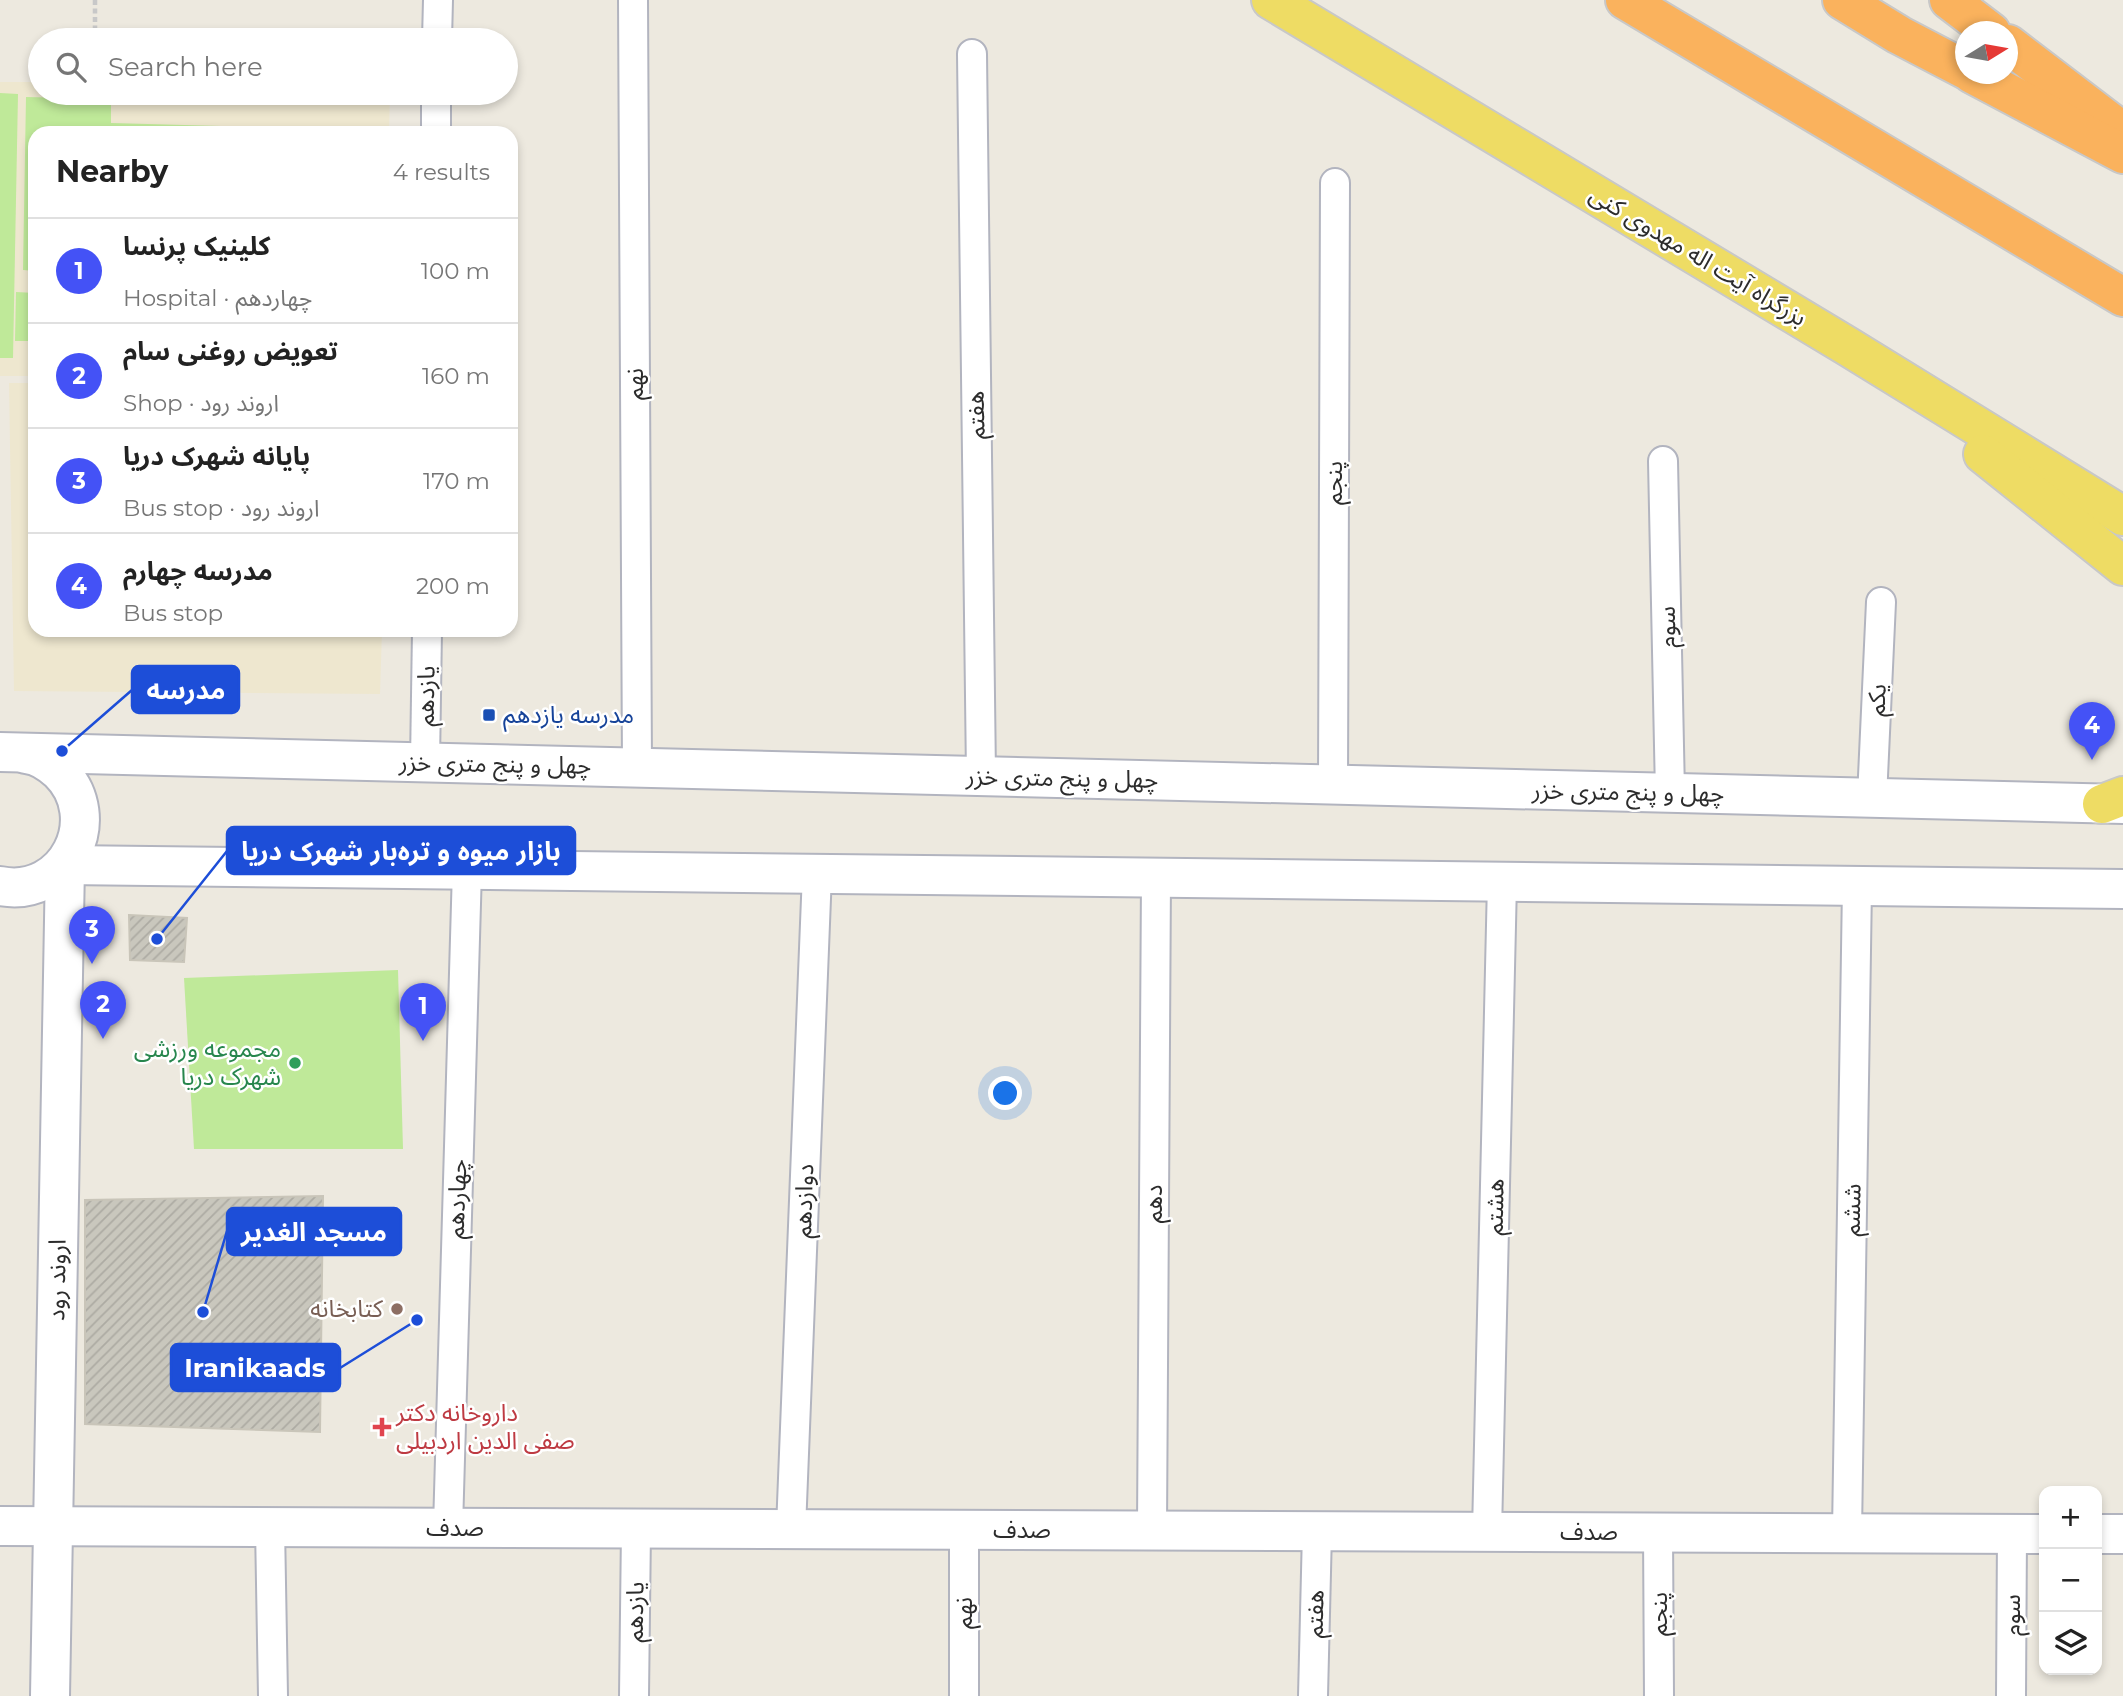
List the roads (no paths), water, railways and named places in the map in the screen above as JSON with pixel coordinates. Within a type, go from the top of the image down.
[{"type":"highway","points":[[1625,0],[2123,297]]},
{"type":"highway","points":[[1842,0],[1955,65]]},
{"type":"highway","points":[[1949,0],[1977,21]]},
{"type":"highway","points":[[2018,52],[2123,132]]},
{"type":"highway","points":[[1991,84],[2123,154]]},
{"type":"main road","name":"بزرگراه آیت اله مهدوی کنی","points":[[1271,0],[1847,346],[2123,516]]},
{"type":"main road","points":[[1847,346],[2123,566]]},
{"type":"main road","name":"چهل و پنج متری خزر","points":[[3,752],[1872,798],[2116,801]]},
{"type":"main road","points":[[0,886],[31,886],[49,878],[65,864],[76,845],[81,823],[78,801],[68,780],[52,765],[33,754],[3,752]]},
{"type":"main road","points":[[65,864],[2123,889]]},
{"type":"main road","name":"اروند رود","points":[[50,1696],[65,864]]},
{"type":"main road","name":"صدف","points":[[0,1526],[2028,1534]]},
{"type":"main road","points":[[2102,1534],[2123,1534]]},
{"type":"street","points":[[437,28],[438,0]]},
{"type":"street","name":"نهم","points":[[633,0],[637,767]]},
{"type":"street","name":"هفتم","points":[[972,54],[981,776]]},
{"type":"street","points":[[436,105],[436,126]]},
{"type":"street","name":"پنجم","points":[[1333,784],[1335,183]]},
{"type":"street","name":"سوم","points":[[1663,461],[1670,793]]},
{"type":"street","name":"یکم","points":[[1872,798],[1881,602]]},
{"type":"street","name":"یازدهم","points":[[425,762],[427,637]]},
{"type":"street","name":"چهاردهم","points":[[448,1528],[467,869]]},
{"type":"street","name":"دوازدهم","points":[[791,1530],[817,873]]},
{"type":"street","name":"دهم","points":[[1152,1530],[1156,877]]},
{"type":"street","name":"هشتم","points":[[1487,1532],[1502,882]]},
{"type":"street","name":"ششم","points":[[1847,1533],[1857,886]]},
{"type":"street","points":[[270,1527],[273,1696]]},
{"type":"street","name":"یازدهم","points":[[634,1696],[636,1529]]},
{"type":"street","name":"نهم","points":[[964,1530],[964,1696]]},
{"type":"street","name":"هفتم","points":[[1314,1696],[1317,1531]]},
{"type":"street","name":"پنجم","points":[[1658,1532],[1659,1696]]},
{"type":"street","name":"سوم","points":[[2011,1696],[2028,1534]]},
{"type":"place","name":"مدرسه یازدهم","points":[[489,715]]},
{"type":"place","name":"مدرسه","points":[[62,751]]},
{"type":"place","name":"مدرسه چهارم","points":[[2092,760]]},
{"type":"place","name":"بازار میوه و تره‌بار شهرک دریا","points":[[157,939]]},
{"type":"place","name":"پایانه شهرک دریا","points":[[92,964]]},
{"type":"place","name":"تعویض روغنی سام","points":[[103,1039]]},
{"type":"place","name":"کلینیک پرنسا","points":[[423,1041]]},
{"type":"place","name":"مجموعه ورزشی شهرک دریا","points":[[295,1063]]},
{"type":"place","name":"کتابخانه","points":[[397,1309]]},
{"type":"place","name":"مسجد الغدیر","points":[[203,1312]]},
{"type":"place","name":"Iranikaads","points":[[417,1320]]},
{"type":"place","name":"داروخانه دکتر صفی الدین اردبیلی","points":[[382,1427]]}]
